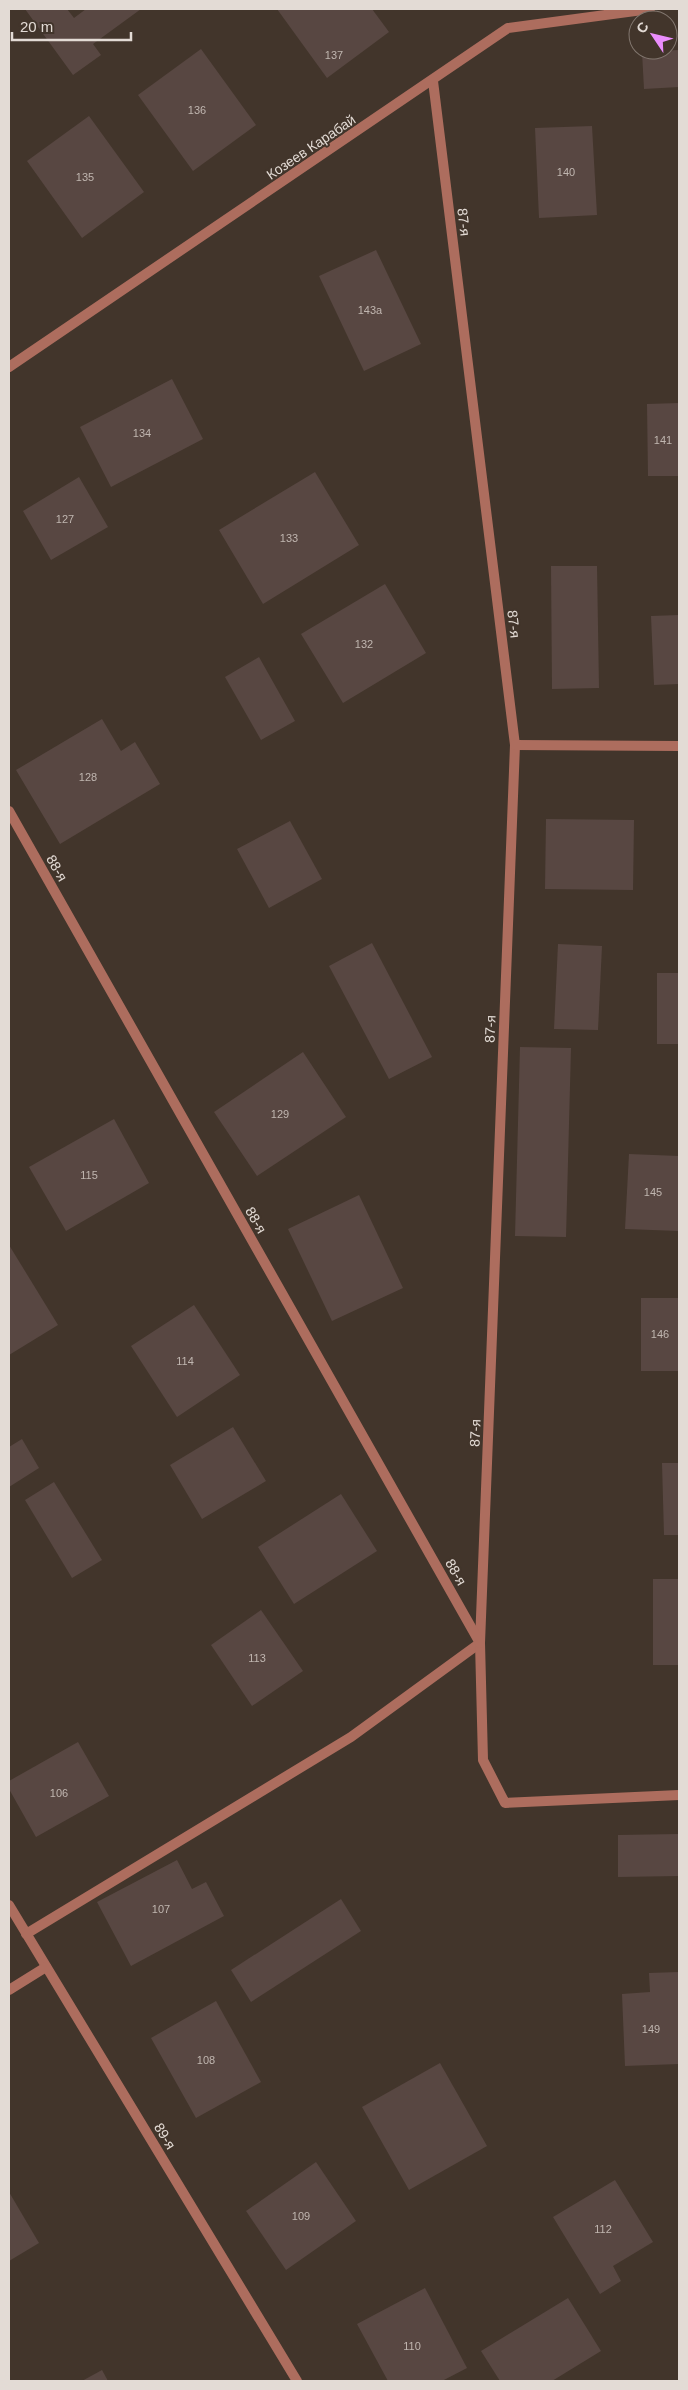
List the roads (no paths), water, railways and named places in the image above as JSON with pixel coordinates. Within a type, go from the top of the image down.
[{"type":"street","name":"Козеев Карабай","points":[[9,367],[433,81],[508,28],[650,9]]},
{"type":"street","name":"87-я","points":[[433,81],[515,745],[480,1643],[483,1760],[505,1803],[679,1795]]},
{"type":"street","points":[[515,745],[679,746]]},
{"type":"street","name":"88-я","points":[[9,811],[480,1643]]},
{"type":"street","points":[[26,1934],[351,1737],[480,1643]]},
{"type":"street","name":"89-я","points":[[9,1905],[297,2381]]},
{"type":"street","points":[[9,1990],[46,1966]]}]
